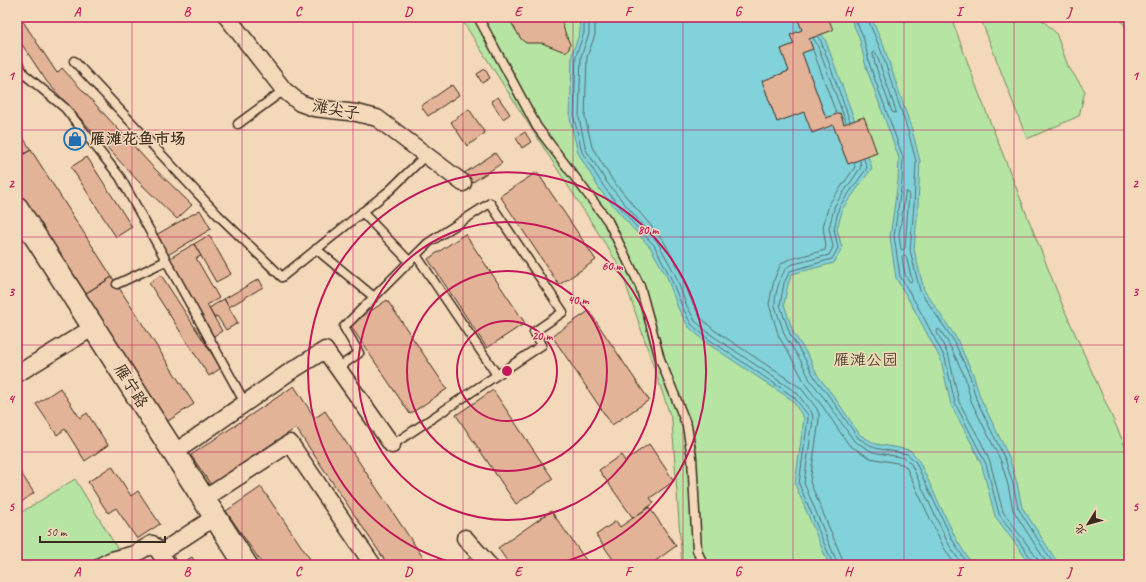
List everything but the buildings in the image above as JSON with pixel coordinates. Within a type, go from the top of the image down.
[{"type":"main road","name":"雁宁路","points":[[17,208],[84,304],[94,327],[246,565]]},
{"type":"street","name":"滩尖子","points":[[227,17],[284,90],[300,103],[314,108],[357,113],[377,118],[462,183]]},
{"type":"street","points":[[17,374],[94,327]]},
{"type":"street","points":[[174,453],[288,373],[326,350],[392,445]]},
{"type":"street","points":[[204,499],[290,442],[373,565]]},
{"type":"street","points":[[102,565],[112,560],[135,554],[152,544],[164,559],[215,517]]},
{"type":"street","points":[[465,538],[489,565]]},
{"type":"lane","points":[[478,17],[537,127],[608,221],[640,286],[660,359],[687,426],[692,457],[697,550],[703,565]]},
{"type":"lane","points":[[74,61],[218,215],[282,277],[390,190],[426,156]]},
{"type":"lane","points":[[17,62],[20,76],[65,108],[120,177],[245,403]]},
{"type":"lane","points":[[238,124],[284,90]]},
{"type":"lane","points":[[338,368],[359,353],[344,327],[428,243],[490,204],[563,312],[534,332],[542,345],[392,445]]},
{"type":"lane","points":[[362,212],[410,262]]},
{"type":"lane","points":[[316,249],[374,297]]},
{"type":"lane","points":[[416,255],[497,375]]},
{"type":"lane","points":[[117,284],[166,261]]},
{"type":"green space","name":"雁滩公园","points":[[460,17],[951,17],[978,91],[1064,309],[1129,455],[1129,565],[682,565],[672,421],[620,267]]},
{"type":"green space","points":[[980,17],[1039,17],[1056,33],[1068,66],[1085,91],[1079,116],[1027,139]]},
{"type":"green space","points":[[1119,17],[1129,17],[1129,32]]},
{"type":"green space","points":[[75,479],[125,561],[118,565],[17,565],[17,515]]},
{"type":"water","points":[[578,17],[809,17],[825,39],[872,168],[843,208],[837,229],[842,248],[834,263],[792,274],[788,284],[784,304],[793,332],[809,357],[818,376],[860,435],[876,444],[910,450],[918,459],[956,539],[972,565],[829,565],[795,484],[804,418],[792,400],[704,341],[688,326],[678,308],[667,277],[650,247],[600,190],[578,153],[570,119],[572,54],[580,32]]},
{"type":"water","points":[[850,17],[871,17],[884,47],[912,130],[920,161],[914,250],[924,290],[957,339],[973,374],[980,397],[1009,457],[1017,483],[1022,507],[1059,565],[1031,565],[995,516],[982,466],[951,405],[941,360],[896,278],[890,237],[898,181],[899,158],[866,67],[859,37]]},
{"type":"place","name":"雁滩花鱼市场","points":[[75,139]]}]
